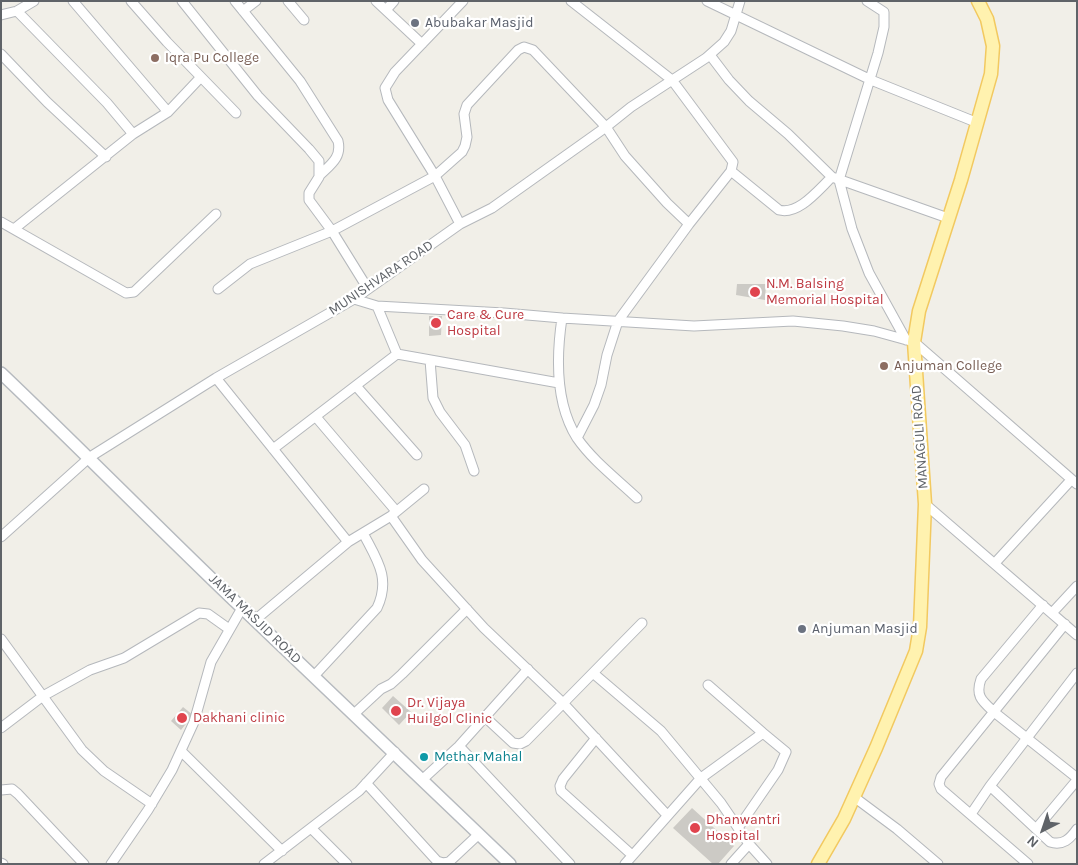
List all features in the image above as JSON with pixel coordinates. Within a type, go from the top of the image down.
[{"type":"main road","name":"MANAGULI ROAD","points":[[818,864],[844,819],[916,650],[920,627],[925,504],[910,341],[978,123],[991,74],[993,46],[987,19],[978,1]]},
{"type":"street","points":[[1,14],[17,11],[34,1]]},
{"type":"street","points":[[73,1],[168,112]]},
{"type":"street","points":[[131,1],[236,114]]},
{"type":"street","points":[[182,1],[258,96],[319,161],[319,177]]},
{"type":"street","points":[[235,1],[300,81],[338,141],[340,149],[338,156],[319,177],[309,193],[309,200],[332,231],[368,289]]},
{"type":"street","points":[[242,11],[256,1]]},
{"type":"street","points":[[288,1],[304,20]]},
{"type":"street","points":[[376,1],[422,44]]},
{"type":"street","points":[[386,10],[394,1]]},
{"type":"street","points":[[460,224],[435,176],[388,100],[385,88],[395,72],[463,1]]},
{"type":"street","points":[[571,1],[672,80],[733,162],[731,170],[618,322],[594,405],[577,438]]},
{"type":"street","points":[[707,1],[870,80],[978,123]]},
{"type":"street","name":"MUNISHVARA ROAD","points":[[1,537],[90,457],[216,378],[354,299],[460,224],[492,208],[631,107],[710,55],[724,42],[731,31],[740,1]]},
{"type":"street","points":[[731,170],[779,210],[786,212],[804,203],[835,179],[870,80],[886,17],[880,8],[867,1]]},
{"type":"street","points":[[17,11],[107,103],[133,134]]},
{"type":"street","points":[[218,289],[250,264],[332,231],[435,176],[462,152],[465,146],[467,137],[464,114],[466,105],[518,50],[524,47],[534,50],[606,127],[625,156],[667,204],[689,224]]},
{"type":"street","points":[[1,54],[46,102],[106,157]]},
{"type":"street","points":[[710,55],[740,92],[835,179],[948,218]]},
{"type":"street","points":[[14,229],[133,134],[168,112],[201,77]]},
{"type":"street","points":[[835,179],[869,273],[910,341],[1074,482],[995,563]]},
{"type":"street","points":[[1,222],[126,293],[134,292],[216,214]]},
{"type":"street","points":[[354,299],[377,306],[694,326],[793,321],[874,331],[910,341]]},
{"type":"street","points":[[377,306],[397,354]]},
{"type":"street","points":[[562,318],[558,343],[559,383],[568,419],[577,438],[588,452],[637,498]]},
{"type":"street","points":[[273,449],[397,354],[559,383]]},
{"type":"street","points":[[430,360],[433,398],[440,412],[465,446],[474,471]]},
{"type":"street","name":"JAMA MASJID ROAD","points":[[1,373],[90,457],[242,608],[395,752],[510,864]]},
{"type":"street","points":[[216,378],[348,542]]},
{"type":"street","points":[[356,386],[417,455]]},
{"type":"street","points":[[316,417],[393,514],[422,560],[467,609],[563,703],[667,815]]},
{"type":"street","points":[[255,620],[348,542],[393,514],[424,489]]},
{"type":"street","points":[[925,504],[1077,634]]},
{"type":"street","points":[[314,676],[377,608],[382,597],[382,570],[363,533]]},
{"type":"street","points":[[1052,613],[1077,586]]},
{"type":"street","points":[[1036,830],[1077,779],[981,700],[978,687],[981,679],[1043,604]]},
{"type":"street","points":[[111,864],[152,804],[172,770],[194,722],[211,662],[242,608]]},
{"type":"street","points":[[354,714],[376,693],[391,684],[402,674],[467,609]]},
{"type":"street","points":[[1,728],[43,696],[90,670],[124,658],[199,613],[208,614],[229,629]]},
{"type":"street","points":[[484,717],[513,743],[520,744],[526,741],[642,623]]},
{"type":"street","points":[[1028,864],[941,789],[939,784],[941,777],[1065,624]]},
{"type":"street","points":[[1,639],[82,750],[104,771],[152,804]]},
{"type":"street","points":[[423,779],[459,746],[528,670]]},
{"type":"street","points":[[592,673],[660,732],[701,778],[749,844],[767,864]]},
{"type":"street","points":[[971,814],[990,786],[1077,673]]},
{"type":"street","points":[[708,685],[786,752],[778,770],[738,828]]},
{"type":"street","points":[[625,864],[701,778],[763,733]]},
{"type":"street","points":[[596,738],[563,779],[560,786],[561,791],[632,855]]},
{"type":"street","points":[[459,746],[570,864]]},
{"type":"street","points":[[181,751],[282,851]]},
{"type":"street","points":[[264,864],[359,791],[395,752]]},
{"type":"street","points":[[366,783],[437,861],[449,862],[479,834]]},
{"type":"street","points":[[990,786],[1050,842],[1058,844],[1065,842],[1077,829]]},
{"type":"street","points":[[1,790],[12,790],[18,794],[84,864]]},
{"type":"street","points":[[854,797],[897,829],[938,864]]},
{"type":"street","points":[[312,829],[347,864]]},
{"type":"street","points":[[731,864],[749,844]]},
{"type":"building","points":[[737,284],[766,284],[765,300],[736,295]]},
{"type":"building","points":[[429,316],[442,316],[441,335],[429,336]]},
{"type":"building","points":[[393,696],[411,712],[399,725],[382,708]]},
{"type":"building","points":[[183,707],[193,715],[181,730],[171,721]]},
{"type":"building","points":[[692,808],[734,846],[718,864],[713,864],[673,828]]},
{"type":"place","name":"Abubakar Masjid","points":[[415,23]]},
{"type":"place","name":"Iqra Pu College","points":[[155,58]]},
{"type":"place","name":"N.M. Balsing Memorial Hospital","points":[[755,292]]},
{"type":"place","name":"Care & Cure Hospital","points":[[436,323]]},
{"type":"place","name":"Anjuman College","points":[[884,366]]},
{"type":"place","name":"Anjuman Masjid","points":[[802,629]]},
{"type":"place","name":"Dr. Vijaya Huilgol Clinic","points":[[396,711]]},
{"type":"place","name":"Dakhani clinic","points":[[182,718]]},
{"type":"place","name":"Methar Mahal","points":[[424,757]]},
{"type":"place","name":"Dhanwantri Hospital","points":[[695,828]]}]
